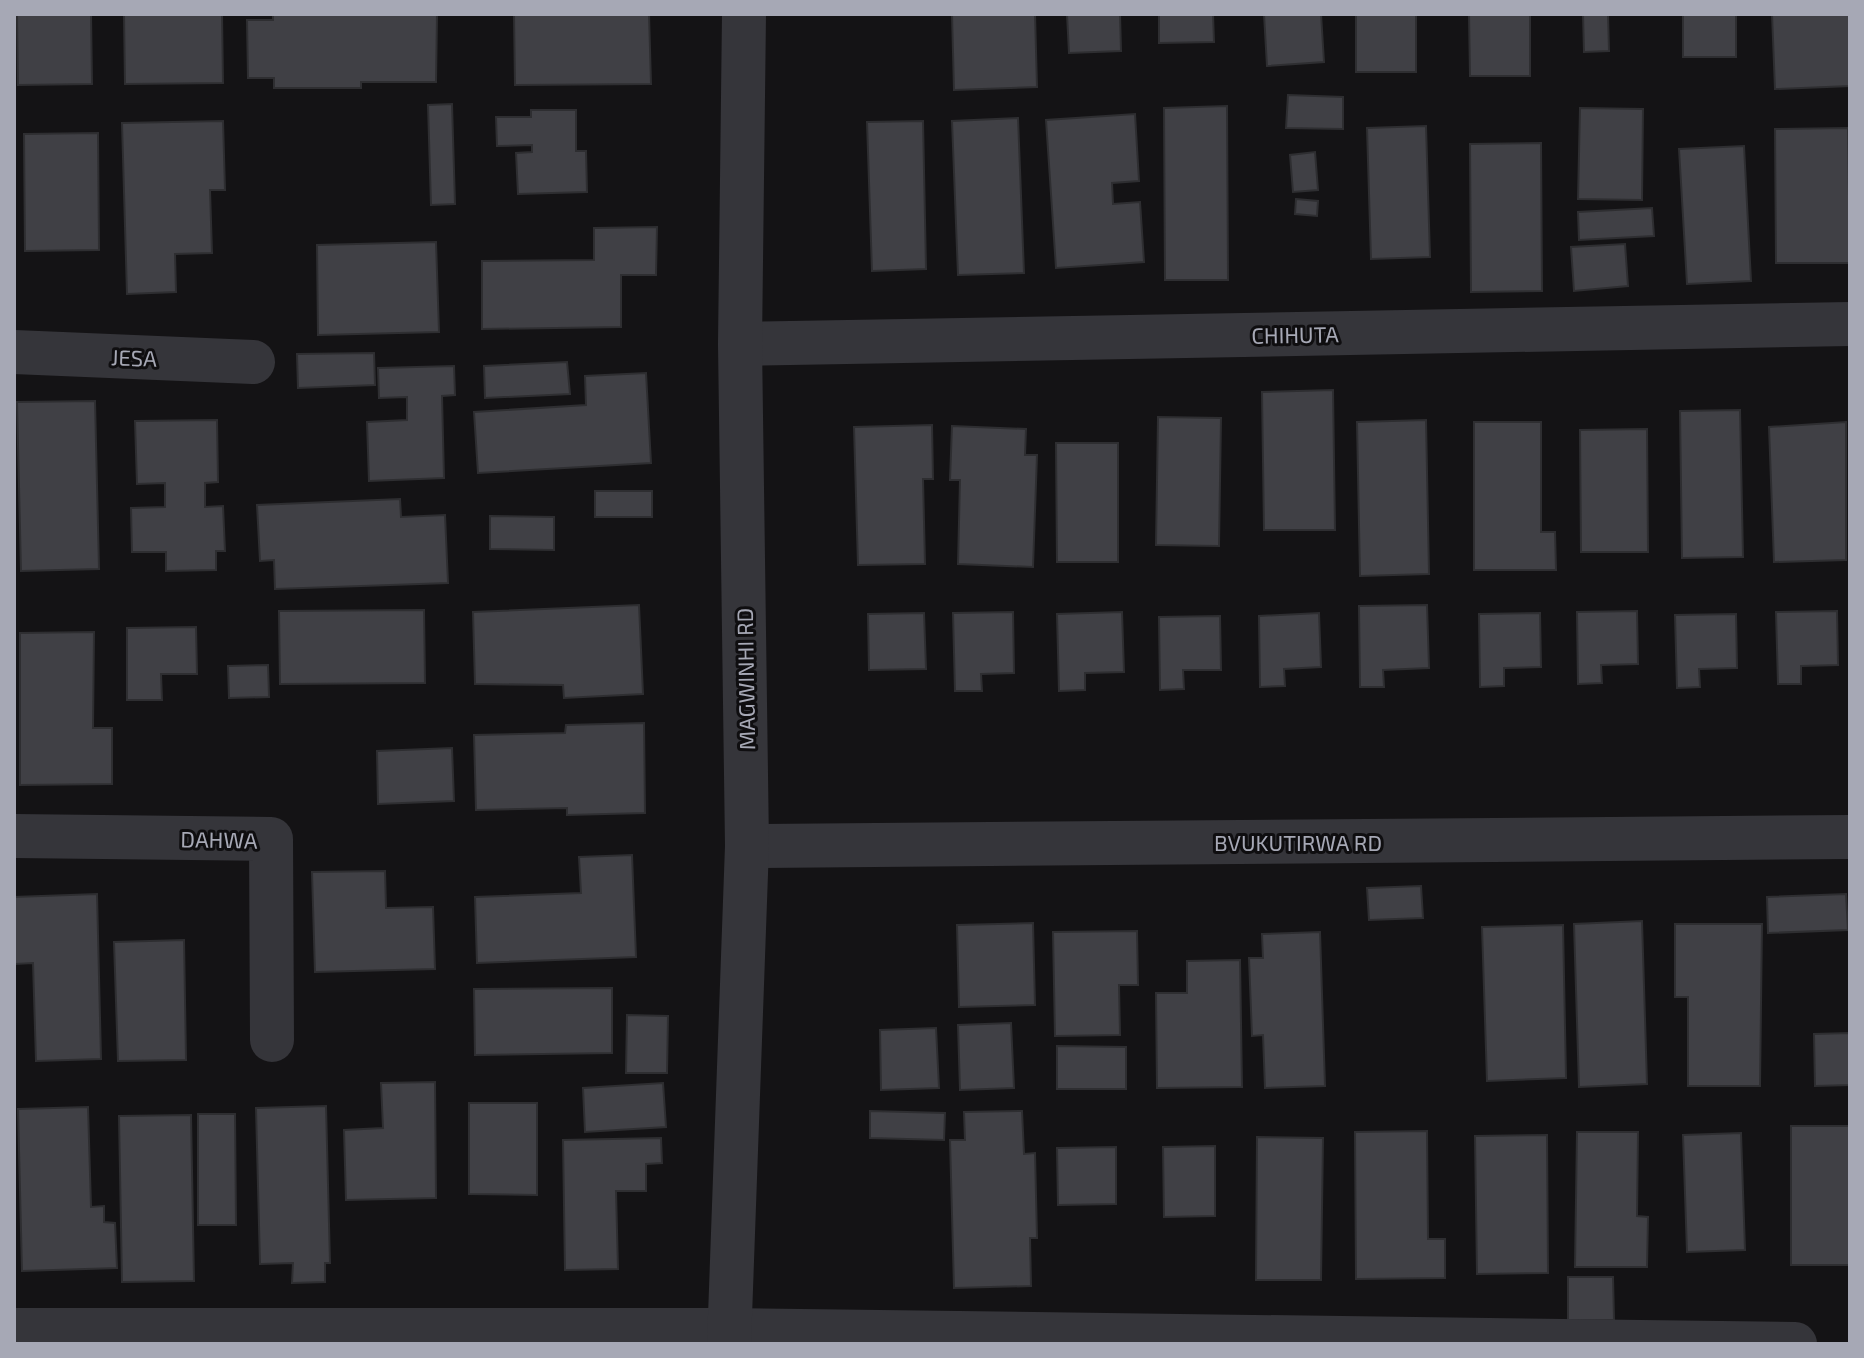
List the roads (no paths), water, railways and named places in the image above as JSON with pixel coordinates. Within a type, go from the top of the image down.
[{"type":"street","name":"MAGWINHI RD","points":[[729,1337],[747,846],[740,344],[744,14]]},
{"type":"street","name":"CHIHUTA","points":[[740,344],[1850,324]]},
{"type":"street","name":"JESA","points":[[14,352],[253,362]]},
{"type":"street","name":"DAHWA","points":[[14,836],[271,839],[272,1040]]},
{"type":"street","name":"BVUKUTIRWA RD","points":[[747,846],[1850,837]]},
{"type":"street","points":[[14,1330],[1795,1344]]}]
